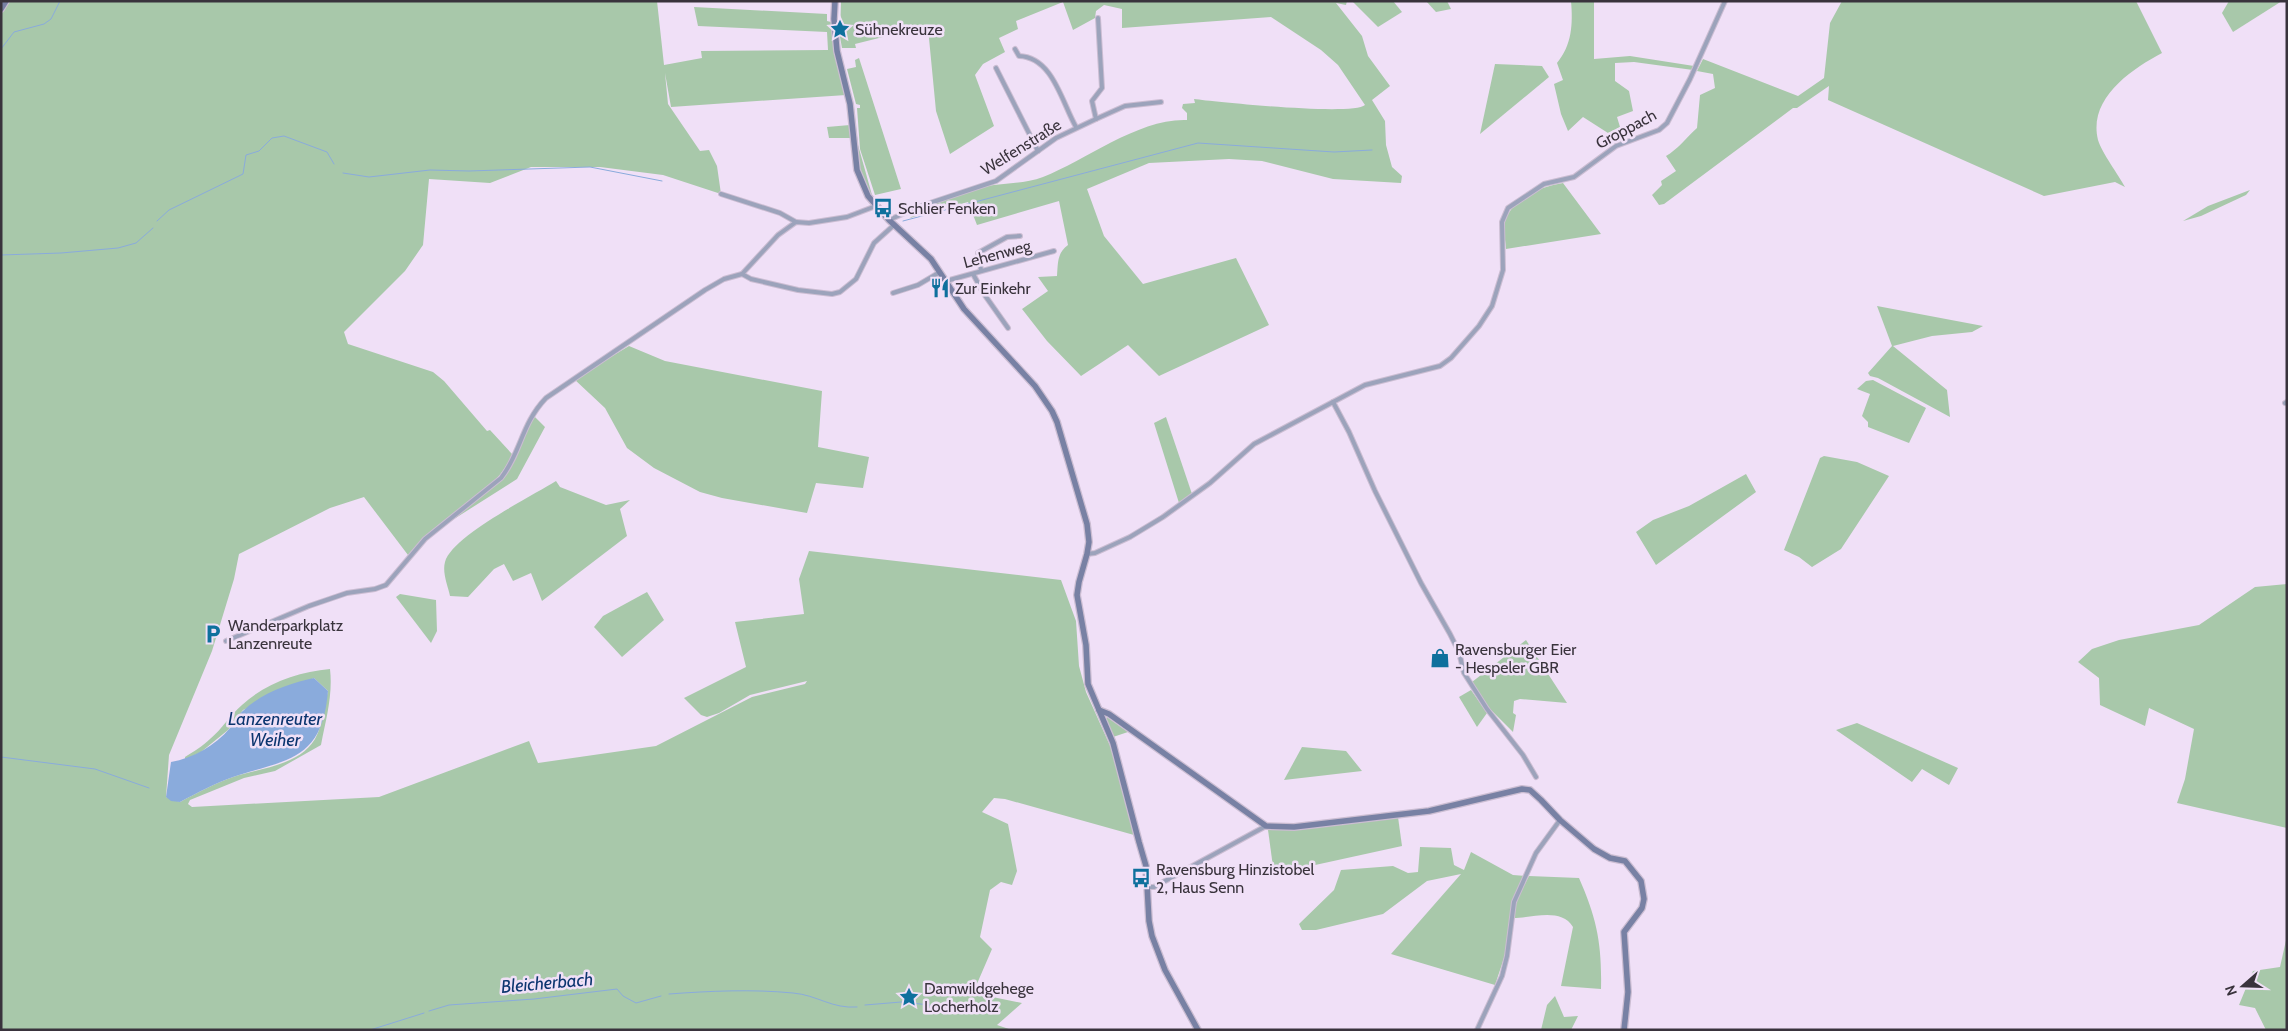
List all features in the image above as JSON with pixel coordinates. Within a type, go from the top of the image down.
[{"type":"main road","points":[[1,9],[6,1]]},
{"type":"main road","points":[[835,1],[834,18],[837,52],[850,104],[857,170],[868,196],[931,259],[964,309],[1046,400],[1057,422],[1087,524],[1089,542],[1078,582],[1078,608],[1086,644],[1088,684],[1117,758],[1146,866],[1149,921],[1158,952],[1198,1030]]},
{"type":"main road","points":[[1099,710],[1109,714],[1266,826],[1294,827],[1429,811],[1522,789],[1530,790],[1560,820],[1594,849],[1610,858],[1625,861],[1635,872],[1644,891],[1642,908],[1624,932],[1628,971],[1624,1030]]},
{"type":"street","name":"Groppach","points":[[1087,554],[1130,537],[1163,518],[1210,483],[1254,444],[1365,385],[1440,366],[1451,358],[1479,326],[1492,306],[1500,285],[1503,270],[1502,222],[1508,208],[1544,184],[1574,177],[1616,146],[1659,130],[1667,123],[1690,79],[1725,1]]},
{"type":"street","points":[[1096,119],[1092,101],[1102,88],[1098,18]]},
{"type":"street","points":[[1015,49],[1019,56],[1030,57],[1051,74],[1076,127]]},
{"type":"street","points":[[996,68],[1038,151]]},
{"type":"street","name":"Welfenstraße","points":[[742,274],[751,279],[798,290],[832,294],[840,292],[856,279],[874,243],[892,222],[918,207],[996,181],[1076,127],[1125,106],[1161,102]]},
{"type":"street","points":[[721,194],[780,213],[796,222],[810,223],[847,217],[876,206]]},
{"type":"street","points":[[226,641],[309,606],[347,593],[375,589],[386,585],[425,539],[501,478],[507,470],[527,422],[546,398],[705,290],[724,279],[742,274],[778,235],[796,222]]},
{"type":"street","points":[[981,270],[978,253],[1007,237],[1020,236]]},
{"type":"street","name":"Lehenweg","points":[[946,281],[1054,251]]},
{"type":"street","points":[[893,292],[918,285],[940,272]]},
{"type":"street","points":[[973,274],[1008,328]]},
{"type":"street","points":[[1334,402],[1374,491],[1459,652],[1464,673],[1487,709],[1523,754],[1536,777]]},
{"type":"street","points":[[1477,1030],[1502,976],[1507,956],[1514,902],[1536,854],[1560,820]]},
{"type":"street","points":[[1148,887],[1154,887],[1266,826]]},
{"type":"green space","points":[[1,1],[657,1],[664,65],[702,58],[701,51],[828,50],[827,32],[698,26],[694,7],[827,14],[827,21],[831,22],[833,42],[846,95],[671,107],[665,73],[668,104],[700,151],[709,150],[717,166],[721,194],[663,175],[600,167],[531,167],[490,183],[429,179],[423,245],[405,271],[344,332],[348,344],[433,372],[444,381],[487,431],[490,430],[512,454],[507,465],[491,484],[424,538],[408,555],[364,497],[330,508],[239,554],[234,579],[212,651],[169,755],[166,797],[180,802],[226,779],[289,761],[308,748],[320,728],[328,691],[314,678],[243,710],[228,730],[201,752],[185,760],[185,757],[207,742],[251,697],[272,685],[294,676],[330,669],[330,698],[321,745],[275,771],[244,778],[190,800],[188,804],[192,807],[379,797],[529,741],[538,763],[656,746],[752,697],[805,684],[807,681],[750,695],[719,713],[707,717],[701,715],[684,698],[746,667],[735,622],[804,614],[799,579],[809,551],[1061,580],[1076,621],[1079,666],[1086,692],[1111,748],[1134,835],[1005,799],[994,798],[982,812],[1008,824],[1017,871],[1012,885],[1001,882],[990,890],[980,937],[992,949],[973,993],[1022,1003],[997,1025],[1012,1030],[1,1030]]},
{"type":"green space","points":[[841,1],[1347,1],[1346,5],[1336,3],[1362,36],[1368,56],[1390,86],[1372,100],[1385,121],[1386,145],[1392,167],[1402,176],[1401,183],[1333,179],[1262,161],[1229,159],[1149,163],[1087,189],[1104,236],[1143,284],[1236,258],[1269,325],[1159,376],[1128,345],[1081,376],[1047,341],[1022,309],[1048,291],[1038,277],[1057,276],[1060,255],[1068,245],[1059,201],[977,225],[968,202],[910,218],[938,202],[963,193],[986,186],[1025,182],[1043,177],[1060,170],[1113,141],[1150,126],[1169,121],[1187,120],[1187,113],[1182,108],[1183,104],[1195,103],[1194,99],[1312,109],[1355,108],[1365,105],[1338,65],[1321,50],[1271,17],[1122,28],[1122,9],[1104,5],[1096,11],[1095,18],[1073,30],[1063,2],[1016,21],[1018,29],[999,38],[1005,52],[983,64],[975,75],[994,126],[950,154],[936,111],[928,28],[915,34],[887,36],[855,44],[856,48],[842,48],[840,37]]},
{"type":"green space","points":[[1352,1],[1393,1],[1402,12],[1378,27]]},
{"type":"green space","points":[[1426,1],[1447,1],[1451,9],[1436,12]]},
{"type":"green space","points":[[1571,1],[1594,1],[1594,59],[1630,56],[1694,66],[1693,70],[1634,62],[1615,63],[1615,81],[1629,91],[1633,111],[1617,117],[1620,127],[1608,133],[1583,117],[1568,131],[1561,114],[1554,84],[1563,80],[1557,63],[1569,42],[1572,18]]},
{"type":"green space","points":[[1842,1],[2136,1],[2162,53],[2137,68],[2114,88],[2105,99],[2099,112],[2097,125],[2100,145],[2125,187],[2115,182],[2044,196],[1828,100],[1829,86],[1797,108],[1793,108],[1664,204],[1659,205],[1652,195],[1662,185],[1661,181],[1676,171],[1666,156],[1697,128],[1700,95],[1715,88],[1713,74],[1697,71],[1703,59],[1798,96],[1824,78],[1830,23]]},
{"type":"green space","points":[[2229,1],[2282,1],[2233,32],[2222,13]]},
{"type":"green space","points":[[859,58],[901,189],[875,195],[860,149],[857,108],[860,108],[860,105],[856,104],[847,69],[856,67],[855,60]]},
{"type":"green space","points":[[1495,64],[1542,66],[1549,77],[1480,134]]},
{"type":"green space","points":[[854,109],[858,145],[872,195],[867,189],[859,167],[853,117]]},
{"type":"green space","points":[[850,125],[850,138],[829,138],[827,127]]},
{"type":"green space","points":[[1563,183],[1601,234],[1506,249],[1504,226],[1512,208],[1535,191]]},
{"type":"green space","points":[[2250,190],[2246,195],[2201,216],[2183,221],[2208,206]]},
{"type":"green space","points":[[1877,306],[1983,326],[1972,332],[1932,336],[1893,346],[1947,390],[1950,417],[1878,378],[1870,376],[1868,373],[1892,346]]},
{"type":"green space","points":[[629,346],[665,361],[822,391],[818,447],[869,457],[863,488],[816,483],[807,513],[722,498],[700,492],[654,468],[627,448],[605,408],[574,379]]},
{"type":"green space","points":[[1873,380],[1926,408],[1909,443],[1868,427],[1868,422],[1862,416],[1870,394],[1857,389],[1866,381]]},
{"type":"green space","points":[[533,415],[545,427],[517,479],[443,526],[506,475]]},
{"type":"green space","points":[[1166,417],[1192,494],[1179,503],[1154,423]]},
{"type":"green space","points":[[1824,456],[1857,462],[1889,476],[1841,549],[1812,567],[1799,557],[1784,550],[1820,458]]},
{"type":"green space","points":[[1746,474],[1756,492],[1656,565],[1636,532],[1653,520],[1689,506]]},
{"type":"green space","points":[[556,481],[560,487],[606,505],[630,500],[620,509],[627,536],[542,601],[531,573],[513,581],[504,564],[494,569],[468,597],[450,596],[444,566],[451,552],[462,540],[494,517]]},
{"type":"green space","points":[[2287,584],[2287,828],[2177,803],[2185,779],[2194,729],[2149,708],[2145,726],[2100,705],[2099,678],[2078,662],[2092,649],[2119,640],[2199,625],[2255,587]]},
{"type":"green space","points":[[647,592],[664,620],[622,657],[594,627],[603,616]]},
{"type":"green space","points":[[400,594],[436,600],[437,631],[431,643],[396,597]]},
{"type":"green space","points":[[1526,640],[1567,703],[1520,699],[1514,701],[1513,713],[1516,715],[1513,732],[1490,709],[1472,682]]},
{"type":"green space","points":[[1471,690],[1487,713],[1477,727],[1459,697]]},
{"type":"green space","points":[[1107,717],[1128,732],[1113,737],[1106,720]]},
{"type":"green space","points":[[1857,723],[1958,768],[1949,785],[1922,769],[1912,782],[1836,730]]},
{"type":"green space","points":[[1302,747],[1346,751],[1362,771],[1284,780]]},
{"type":"green space","points":[[1398,817],[1402,846],[1274,874],[1268,830]]},
{"type":"green space","points":[[1420,847],[1451,848],[1454,865],[1464,870],[1471,852],[1513,875],[1526,876],[1512,901],[1505,955],[1495,985],[1391,954],[1461,874],[1427,881],[1383,914],[1316,930],[1302,930],[1299,924],[1334,890],[1341,870],[1393,866],[1408,873],[1418,872]]},
{"type":"green space","points":[[1529,876],[1579,878],[1590,906],[1597,932],[1601,958],[1601,989],[1561,986],[1573,927],[1568,921],[1554,915],[1513,918],[1515,903]]},
{"type":"green space","points":[[2287,936],[2287,1030],[2266,1030],[2255,1008],[2239,1005],[2253,971],[2280,967]]},
{"type":"green space","points":[[1555,996],[1564,1017],[1578,1016],[1571,1030],[1541,1030],[1547,1005]]},
{"type":"water","name":"Lanzenreuter Weiher","points":[[314,678],[328,691],[324,714],[318,731],[310,744],[299,754],[270,766],[220,782],[180,802],[171,801],[166,797],[171,762],[187,758],[211,746],[230,728],[242,712],[259,699],[286,686]]},
{"type":"waterway","points":[[1,49],[14,32],[44,24],[51,19],[60,1]]},
{"type":"waterway","points":[[157,221],[169,210],[243,174],[246,155],[259,151],[272,138],[284,136],[327,152],[334,164]]},
{"type":"waterway","points":[[903,221],[1198,143],[1334,152],[1372,150]]},
{"type":"waterway","points":[[343,173],[369,177],[430,170],[469,171],[590,167],[662,181]]},
{"type":"waterway","points":[[1,255],[61,253],[118,248],[136,243],[153,228]]},
{"type":"waterway","points":[[1,757],[95,769],[149,788]]},
{"type":"waterway","name":"Bleicherbach","points":[[429,1011],[449,1005],[534,999],[617,989],[623,996],[636,1003],[661,996]]},
{"type":"waterway","name":"Bleicherbach","points":[[669,994],[731,991],[778,992],[802,994],[840,1006],[857,1007]]},
{"type":"waterway","name":"Bleicherbach","points":[[865,1005],[901,1002],[930,1005]]},
{"type":"waterway","name":"Bleicherbach","points":[[370,1030],[424,1013]]},
{"type":"place","name":"Sühnekreuze","points":[[840,29]]},
{"type":"place","name":"Schlier Fenken","points":[[883,208]]},
{"type":"place","name":"Zur Einkehr","points":[[940,288]]},
{"type":"place","name":"Wanderparkplatz Lanzenreute","points":[[213,634]]},
{"type":"place","name":"Ravensburger Eier - Hespeler GBR","points":[[1440,658]]},
{"type":"place","name":"Ravensburg Hinzistobel 2, Haus Senn","points":[[1141,878]]},
{"type":"place","name":"Damwildgehege Locherholz","points":[[909,997]]}]
